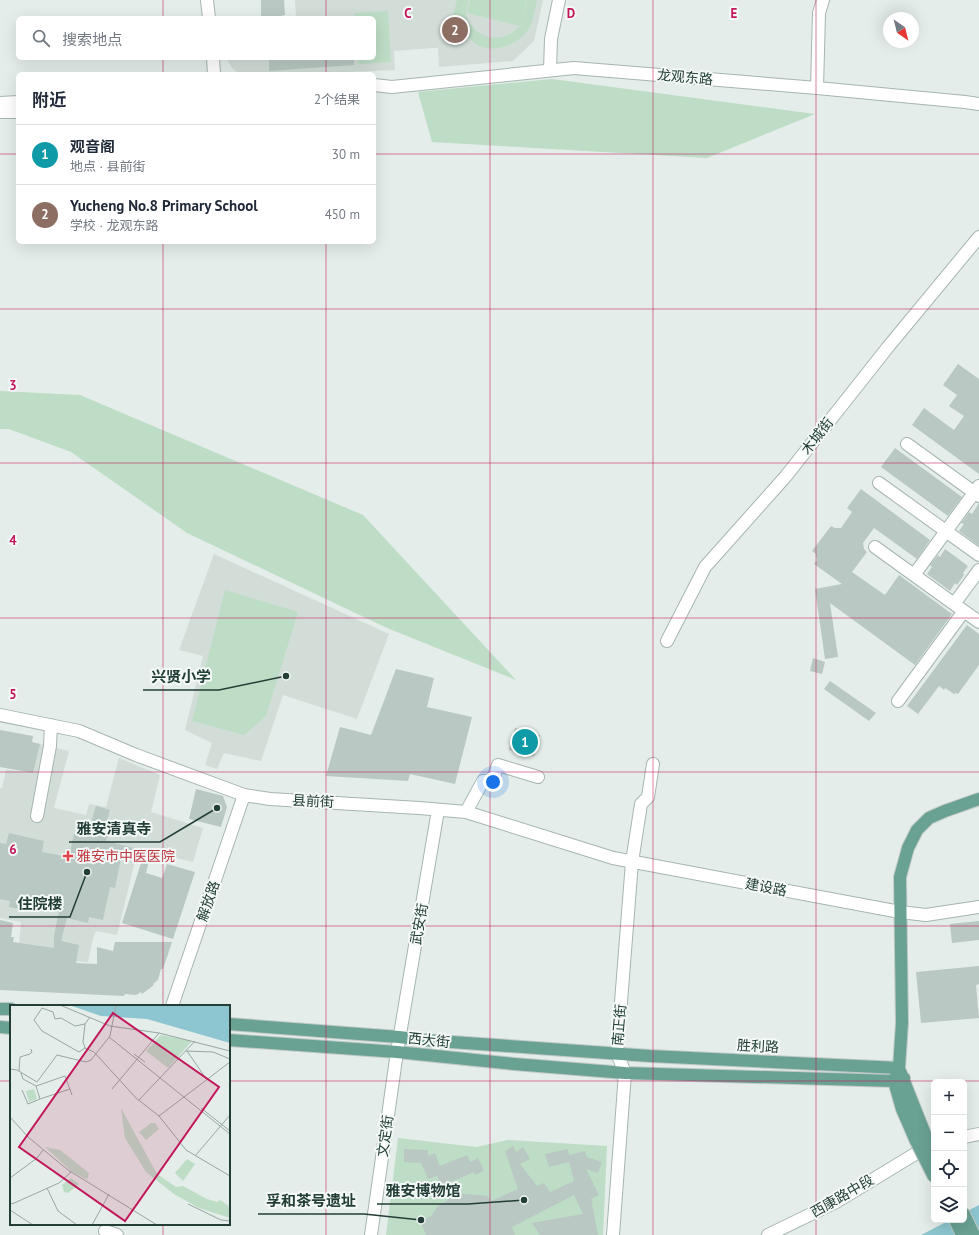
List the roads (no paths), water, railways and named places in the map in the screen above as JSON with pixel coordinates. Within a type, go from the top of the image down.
[{"type":"main road","points":[[932,1151],[902,1110],[899,1076],[902,1023],[900,877],[908,848],[917,830],[929,818],[979,799]]},
{"type":"main road","name":"西大街","points":[[230,1024],[423,1040],[617,1053]]},
{"type":"main road","points":[[0,1027],[10,1028]]},
{"type":"main road","name":"西大街","points":[[230,1040],[396,1052],[625,1073]]},
{"type":"main road","name":"胜利路","points":[[617,1053],[899,1076]]},
{"type":"main road","points":[[625,1073],[899,1076]]},
{"type":"main road","points":[[920,1136],[931,1168]]},
{"type":"main road","points":[[967,1220],[974,1235]]},
{"type":"main road","points":[[956,1223],[962,1235]]},
{"type":"street","points":[[207,0],[209,16]]},
{"type":"street","points":[[550,70],[551,39],[559,0]]},
{"type":"street","points":[[817,88],[819,13],[823,0]]},
{"type":"street","points":[[213,60],[214,72]]},
{"type":"street","name":"龙观东路","points":[[392,87],[574,68],[817,88],[979,104]]},
{"type":"street","points":[[376,85],[392,87]]},
{"type":"street","points":[[376,94],[392,87]]},
{"type":"street","points":[[0,103],[16,102]]},
{"type":"street","points":[[0,112],[16,112]]},
{"type":"street","name":"木城街","points":[[667,641],[705,567],[786,476],[888,347],[979,237]]},
{"type":"street","points":[[907,444],[977,492],[914,575]]},
{"type":"street","points":[[879,483],[979,555]]},
{"type":"street","points":[[875,547],[979,622]]},
{"type":"street","points":[[898,701],[959,608],[979,570]]},
{"type":"street","name":"县前街","points":[[0,715],[79,731],[136,755],[244,795],[270,799],[466,812],[613,858],[632,862]]},
{"type":"street","points":[[37,816],[50,746],[51,725]]},
{"type":"street","name":"南正街","points":[[613,1235],[625,1073],[617,1053],[632,862],[641,804],[648,797],[653,764]]},
{"type":"street","points":[[466,812],[483,781],[492,781],[498,765],[538,777]]},
{"type":"street","name":"解放路","points":[[172,1005],[244,795]]},
{"type":"street","name":"武安街","points":[[399,1037],[438,810]]},
{"type":"street","name":"建设路","points":[[632,862],[900,912],[926,915],[979,907]]},
{"type":"street","name":"文定街","points":[[371,1235],[399,1037]]},
{"type":"street","points":[[967,1136],[979,1134]]},
{"type":"street","name":"西康路中段","points":[[768,1235],[836,1202],[915,1154],[931,1146]]},
{"type":"street","points":[[105,1230],[117,1235]]},
{"type":"water","points":[[979,1205],[979,1235],[921,1235],[944,1223],[967,1223],[967,1211]]},
{"type":"place","name":"Yucheng No.8 Primary School","points":[[455,30]]},
{"type":"place","name":"兴贤小学","points":[[286,676]]},
{"type":"place","name":"观音阁","points":[[525,742]]},
{"type":"place","name":"雅安清真寺","points":[[217,808]]},
{"type":"place","name":"雅安市中医医院","points":[[68,856]]},
{"type":"place","name":"住院楼","points":[[87,872]]},
{"type":"place","name":"雅安博物馆","points":[[524,1200]]},
{"type":"place","name":"孚和茶号遗址","points":[[421,1220]]}]
